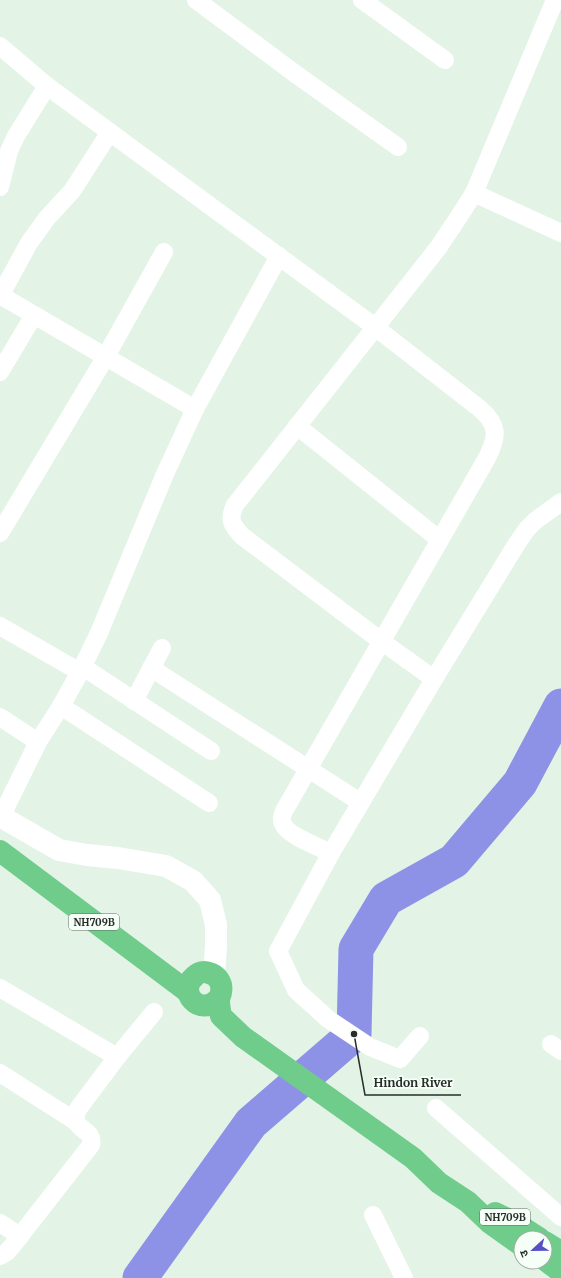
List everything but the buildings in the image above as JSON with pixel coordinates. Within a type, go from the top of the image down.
[{"type":"highway","name":"NH709B","points":[[0,851],[188,992],[195,1003],[202,1006],[208,1006],[219,998]]},
{"type":"highway","points":[[188,992],[188,986],[196,975],[202,972],[208,972],[214,975]]},
{"type":"highway","name":"NH709B","points":[[214,975],[219,980],[221,986],[219,998],[221,1016],[243,1036],[413,1158],[440,1183],[468,1202],[490,1223],[513,1239]]},
{"type":"highway","name":"NH709B","points":[[468,1202],[504,1216],[526,1230]]},
{"type":"main road","points":[[1,817],[59,850],[166,866],[193,881],[210,900],[216,925],[214,975]]},
{"type":"street","points":[[196,0],[297,76],[398,147]]},
{"type":"street","points":[[362,0],[445,60]]},
{"type":"street","points":[[434,679],[242,536],[233,526],[231,514],[235,505],[438,248],[474,193],[555,0]]},
{"type":"street","points":[[0,46],[47,86],[375,327],[479,408],[489,417],[494,427],[495,443],[490,453],[284,811],[282,819],[283,825],[289,831],[331,853]]},
{"type":"street","points":[[0,187],[9,151],[16,136],[47,86]]},
{"type":"street","points":[[110,132],[72,191],[47,218],[29,243],[0,296],[196,410]]},
{"type":"street","points":[[474,193],[561,232]]},
{"type":"street","points":[[0,533],[105,358],[164,252]]},
{"type":"street","points":[[1,817],[38,742],[61,706],[81,670],[99,633],[165,474],[196,410],[279,256]]},
{"type":"street","points":[[0,372],[34,315]]},
{"type":"street","points":[[297,426],[440,540]]},
{"type":"street","points":[[420,1036],[400,1059],[370,1047],[328,1019],[296,990],[278,951],[360,802],[527,529],[535,521],[561,502]]},
{"type":"street","points":[[0,626],[134,701],[211,751]]},
{"type":"street","points":[[134,701],[162,648]]},
{"type":"street","points":[[151,668],[360,802]]},
{"type":"street","points":[[61,706],[209,803]]},
{"type":"street","points":[[0,717],[38,742]]},
{"type":"street","points":[[0,988],[117,1057]]},
{"type":"street","points":[[75,1121],[78,1109],[117,1057],[154,1012]]},
{"type":"street","points":[[0,1074],[75,1121],[90,1135],[92,1140],[91,1145],[20,1236],[7,1252],[0,1256]]},
{"type":"street","points":[[436,1108],[561,1217]]},
{"type":"street","points":[[373,1215],[404,1278]]},
{"type":"street","points":[[0,1223],[20,1236]]},
{"type":"waterway","points":[[140,1278],[251,1123],[354,1034],[356,949],[386,899],[454,861],[520,783],[561,706]]},
{"type":"place","name":"Hindon River","points":[[354,1034]]}]
